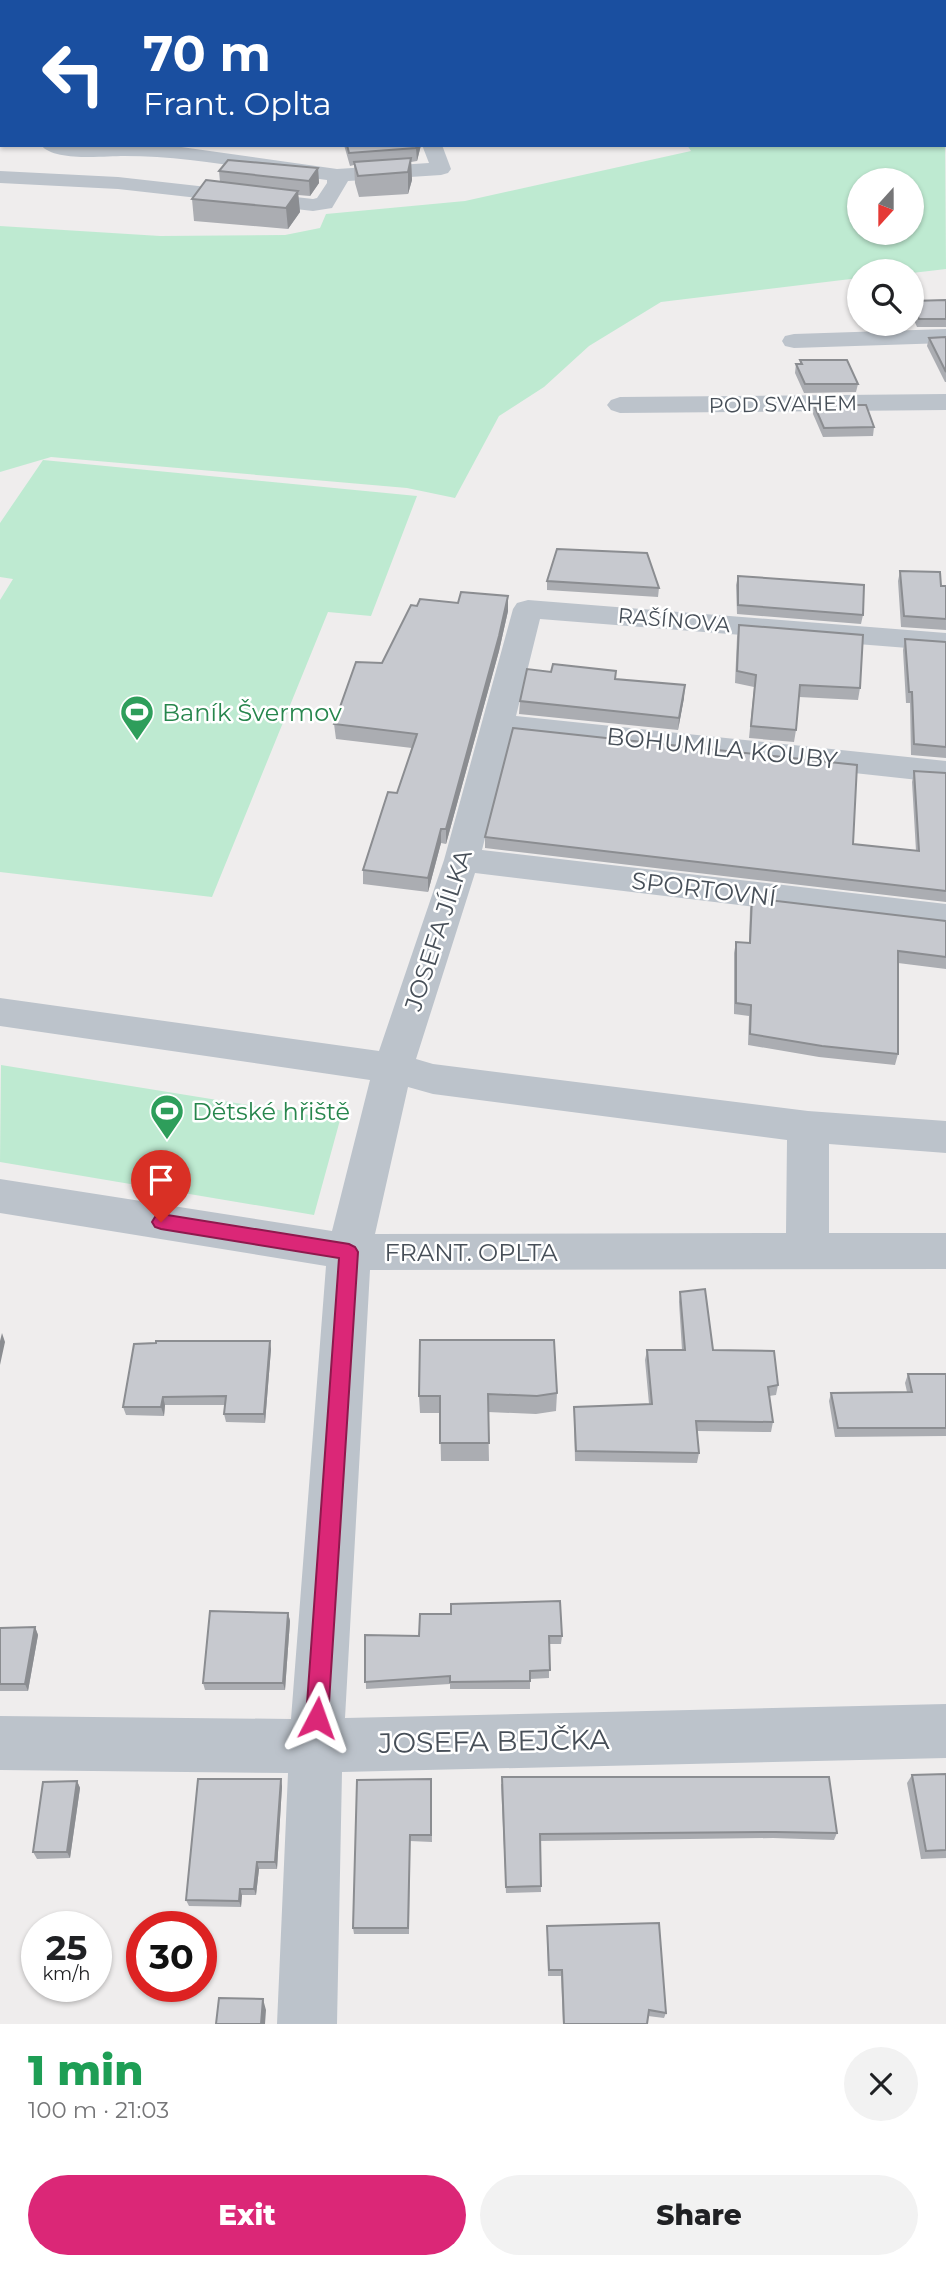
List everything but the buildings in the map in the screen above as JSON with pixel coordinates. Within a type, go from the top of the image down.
[{"type":"street","points":[[49,148],[157,150],[337,175],[441,169],[433,147]]},
{"type":"street","points":[[0,177],[118,183],[313,205],[324,203],[338,183],[337,175]]},
{"type":"street","points":[[794,341],[946,337]]},
{"type":"street","name":"POD SVAHEM","points":[[620,405],[946,402]]},
{"type":"street","name":"RAŠÍNOVA","points":[[528,609],[946,642]]},
{"type":"street","name":"JOSEFA JÍLKA","points":[[307,2024],[316,1746],[349,1252],[393,1068],[462,860],[528,609]]},
{"type":"street","name":"BOHUMILA KOUBY","points":[[497,724],[946,772]]},
{"type":"street","name":"SPORTOVNÍ","points":[[462,860],[946,917]]},
{"type":"street","points":[[0,1012],[393,1068],[433,1079],[808,1127],[946,1137]]},
{"type":"street","points":[[807,1251],[808,1127]]},
{"type":"street","name":"FRANT. OPLTA","points":[[0,1196],[349,1252],[946,1251]]},
{"type":"street","name":"JOSEFA BEJČKA","points":[[0,1743],[316,1746],[946,1731]]},
{"type":"green space","points":[[688,147],[945,147],[946,269],[924,272],[924,259],[847,259],[847,279],[661,302],[589,346],[544,387],[499,416],[455,498],[407,488],[51,457],[0,472],[0,226],[160,236],[285,235],[320,228],[326,214],[465,201],[691,151]]},
{"type":"green space","name":"Baník Švermov","points":[[43,460],[417,496],[371,616],[328,612],[212,897],[0,872],[0,600],[13,579],[0,577],[0,523]]},
{"type":"green space","name":"Dětské hřiště","points":[[1,1065],[340,1120],[314,1215],[0,1162]]},
{"type":"place","name":"Baník Švermov","points":[[137,742]]},
{"type":"place","name":"Dětské hřiště","points":[[167,1141]]},
{"type":"route","points":[[161,1222],[349,1252],[317,1718]]}]
